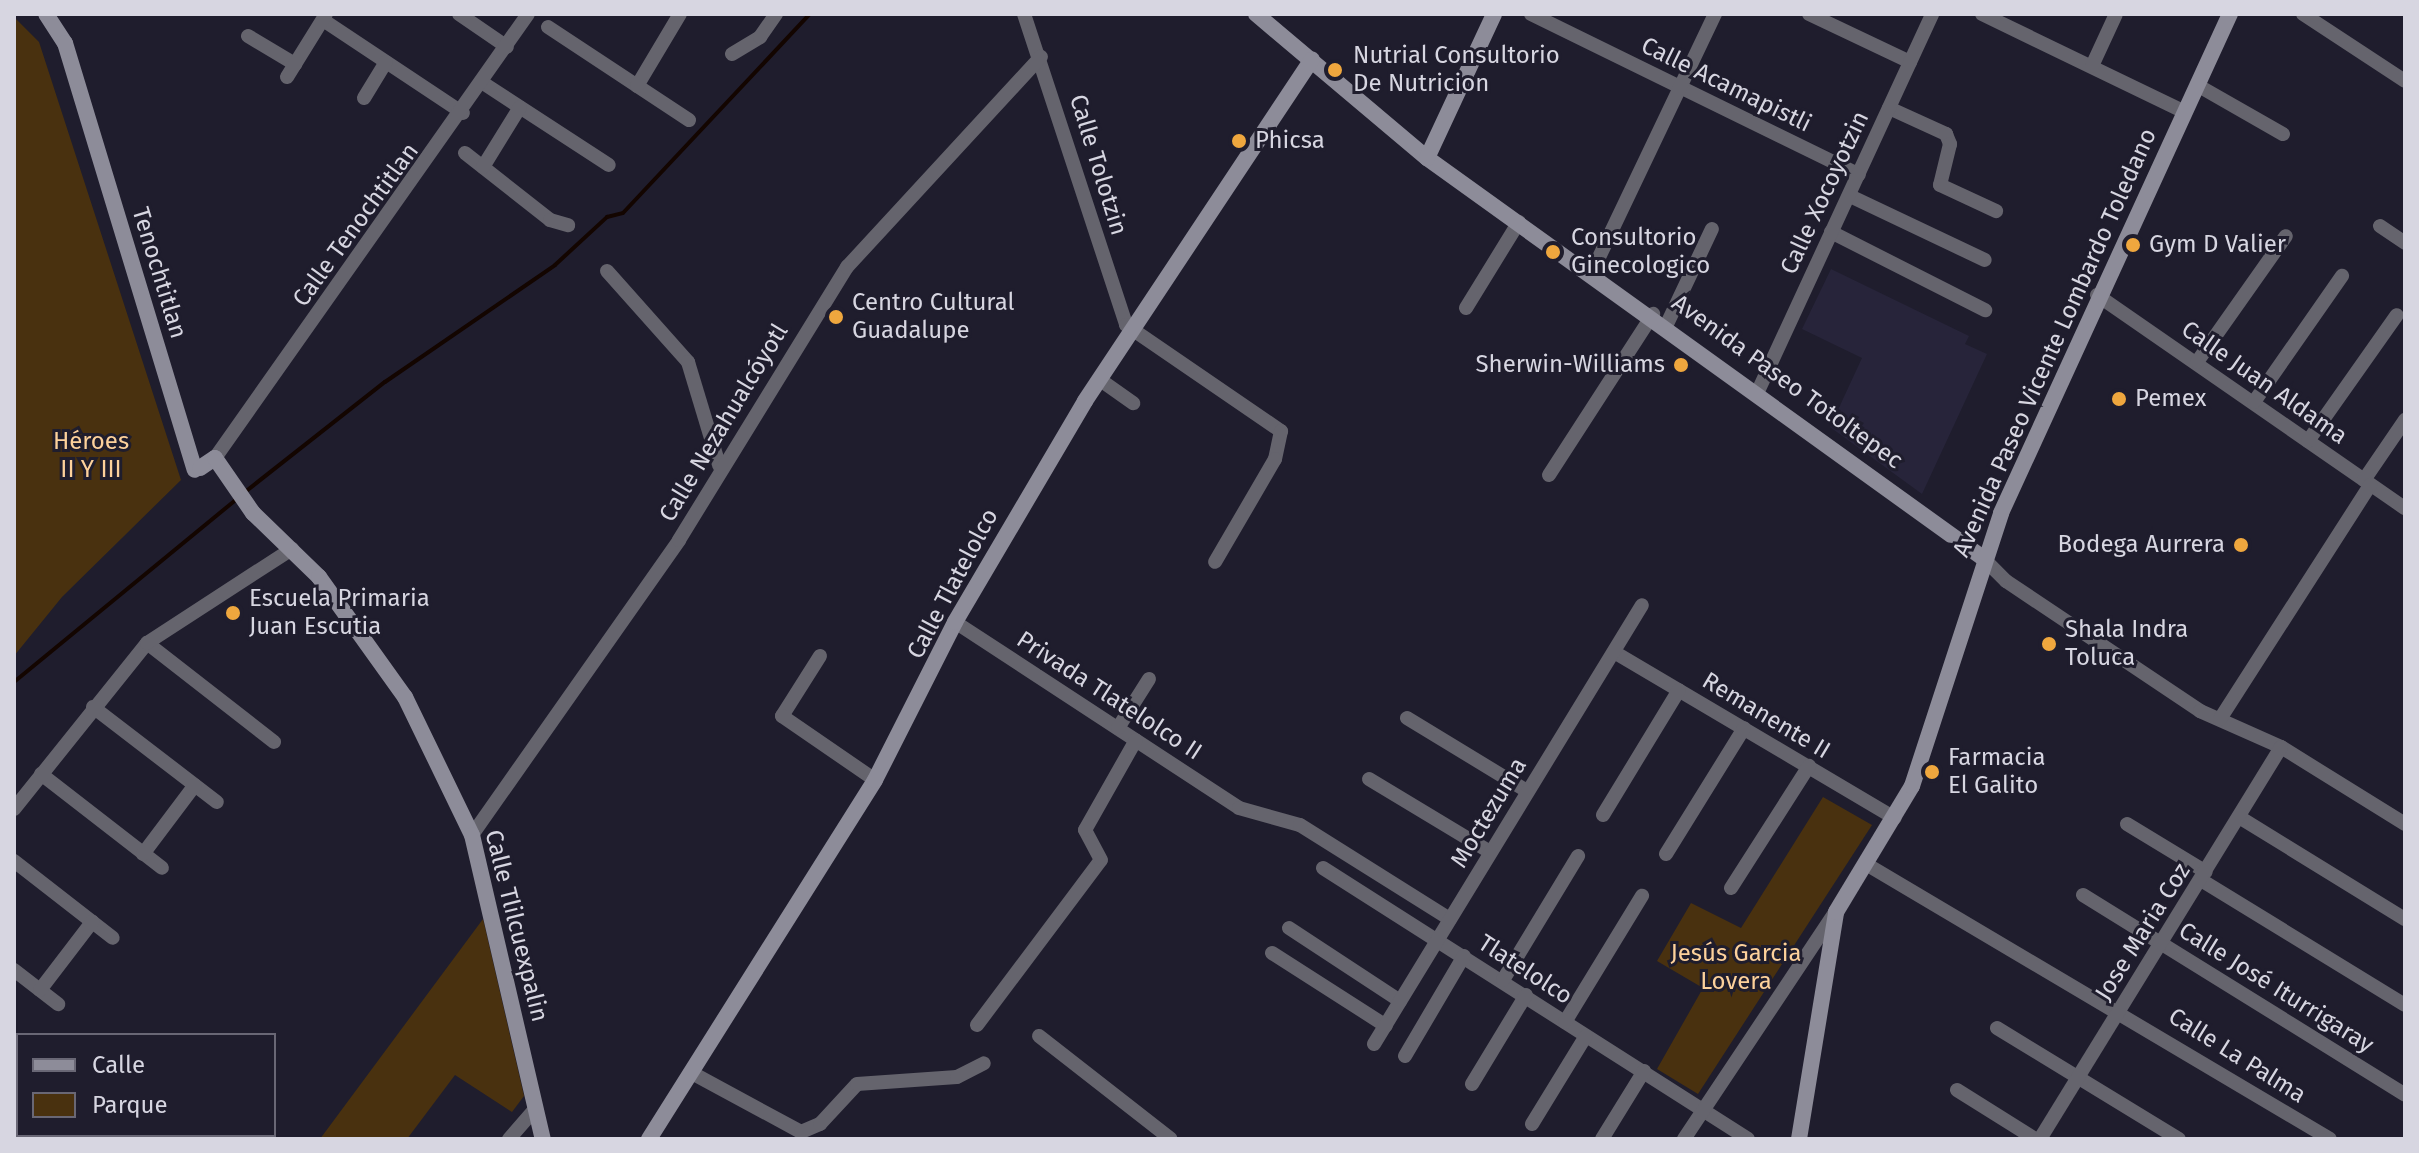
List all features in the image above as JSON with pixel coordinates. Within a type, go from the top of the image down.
[{"type":"main road","name":"Tenochtitlan","points":[[46,14],[65,43],[205,465],[236,490],[247,506]]},
{"type":"main road","name":"Avenida Paseo Totoltepec","points":[[1256,14],[1427,158],[1759,389],[1983,558]]},
{"type":"main road","points":[[1427,158],[1494,14]]},
{"type":"main road","name":"Avenida Paseo Vicente Lombardo Toledano","points":[[1836,912],[1895,818],[1921,760],[1983,558],[2097,295],[2230,14]]},
{"type":"main road","name":"Calle Tlatelolco","points":[[649,1139],[875,780],[955,622],[1099,379],[1312,59]]},
{"type":"main road","name":"Calle Tlilcuexpalin","points":[[247,506],[292,549],[390,671],[472,835],[543,1139]]},
{"type":"main road","points":[[1799,1139],[1836,912]]},
{"type":"street","points":[[459,14],[507,47]]},
{"type":"street","points":[[732,54],[760,37],[776,14]]},
{"type":"street","name":"Calle Tolotzin","points":[[1024,14],[1130,329]]},
{"type":"street","name":"Calle Acamapistli","points":[[1531,14],[1859,175]]},
{"type":"street","points":[[1592,272],[1715,14]]},
{"type":"street","points":[[1809,14],[1910,62]]},
{"type":"street","name":"Calle Xocoyotzin","points":[[1759,389],[1932,14]]},
{"type":"street","points":[[1982,14],[2185,112]]},
{"type":"street","points":[[2092,66],[2116,14]]},
{"type":"street","points":[[2303,14],[2405,81]]},
{"type":"street","points":[[637,86],[678,15]]},
{"type":"street","name":"Calle Tenochtitlan","points":[[205,465],[463,113],[507,47],[522,16]]},
{"type":"street","points":[[248,36],[291,71],[324,17],[463,113]]},
{"type":"street","points":[[548,27],[689,120]]},
{"type":"street","name":"Calle Nezahualcóyotl","points":[[472,835],[679,540],[719,465],[847,267],[1041,57]]},
{"type":"street","points":[[364,98],[386,62]]},
{"type":"street","points":[[483,83],[609,165]]},
{"type":"street","points":[[2197,85],[2283,134]]},
{"type":"street","points":[[483,167],[520,107]]},
{"type":"street","points":[[1889,108],[1946,134],[1950,144],[1940,185],[1996,211]]},
{"type":"street","points":[[465,153],[550,220],[568,225]]},
{"type":"street","points":[[1850,196],[1985,260]]},
{"type":"street","points":[[1466,308],[1519,222]]},
{"type":"street","points":[[2380,226],[2405,243]]},
{"type":"street","points":[[1549,475],[1660,319],[1712,229]]},
{"type":"street","points":[[1831,232],[1985,310]]},
{"type":"street","points":[[2197,362],[2286,236]]},
{"type":"street","points":[[607,271],[688,362],[719,465]]},
{"type":"street","points":[[2254,402],[2342,276]]},
{"type":"street","name":"Calle Juan Aldama","points":[[2097,295],[2405,508]]},
{"type":"street","points":[[2308,441],[2397,315]]},
{"type":"street","points":[[1130,329],[1281,431],[1275,459],[1215,562]]},
{"type":"street","points":[[1099,379],[1133,403]]},
{"type":"street","points":[[2220,719],[2405,420]]},
{"type":"street","points":[[14,809],[147,643],[292,549]]},
{"type":"street","points":[[1983,558],[2073,628],[2220,719],[2281,747],[2405,824]]},
{"type":"street","name":"Moctezuma","points":[[1374,1044],[1642,605]]},
{"type":"street","name":"Privada Tlatelolco II","points":[[955,622],[1239,808],[1300,825],[1450,919]]},
{"type":"street","points":[[147,643],[274,742]]},
{"type":"street","name":"Remanente II","points":[[1614,652],[1895,818]]},
{"type":"street","points":[[820,656],[782,716],[875,780]]},
{"type":"street","points":[[1118,728],[1149,679]]},
{"type":"street","points":[[1603,815],[1679,690]]},
{"type":"street","points":[[93,707],[217,802]]},
{"type":"street","points":[[1407,718],[1527,791]]},
{"type":"street","points":[[1666,854],[1744,728]]},
{"type":"street","points":[[977,1025],[1101,860],[1085,830],[1136,740]]},
{"type":"street","name":"Jose Maria Coz","points":[[2038,1139],[2121,1010],[2281,747]]},
{"type":"street","points":[[1731,888],[1809,766]]},
{"type":"street","points":[[41,774],[162,868]]},
{"type":"street","points":[[1369,779],[1490,852]]},
{"type":"street","points":[[143,854],[195,785]]},
{"type":"street","points":[[2239,817],[2405,919]]},
{"type":"street","points":[[2127,824],[2405,1005]]},
{"type":"street","points":[[1503,980],[1578,856]]},
{"type":"street","points":[[14,861],[113,938]]},
{"type":"street","name":"Calle La Palma","points":[[1866,864],[2121,1010],[2330,1139]]},
{"type":"street","name":"Tlatelolco","points":[[1323,868],[1748,1139]]},
{"type":"street","name":"Calle José Iturrigaray","points":[[2083,895],[2405,1095]]},
{"type":"street","points":[[1565,1022],[1642,896]]},
{"type":"street","points":[[1684,1139],[1836,912]]},
{"type":"street","points":[[40,990],[92,922]]},
{"type":"street","points":[[1289,928],[1400,1001]]},
{"type":"street","points":[[1272,953],[1386,1026]]},
{"type":"street","points":[[1405,1056],[1464,956]]},
{"type":"street","points":[[14,970],[58,1004]]},
{"type":"street","points":[[1472,1084],[1526,995]]},
{"type":"street","points":[[1997,1028],[2179,1139]]},
{"type":"street","points":[[1039,1036],[1171,1139]]},
{"type":"street","points":[[1532,1124],[1586,1036]]},
{"type":"street","points":[[692,1073],[801,1132],[820,1124],[857,1084],[957,1077],[984,1063]]},
{"type":"street","points":[[1602,1139],[1644,1071]]},
{"type":"street","points":[[1957,1090],[2038,1139]]},
{"type":"street","points":[[509,1139],[534,1110]]},
{"type":"shaded area","points":[[1831,269],[1969,336],[1965,344],[1987,354],[1922,494],[1830,427],[1862,358],[1802,329]]},
{"type":"green space","name":"Héroes II Y III","points":[[14,17],[39,42],[181,480],[62,597],[14,656]]},
{"type":"green space","name":"Jesús Garcia Lovera","points":[[1823,797],[1872,825],[1698,1094],[1657,1069],[1703,988],[1657,961],[1691,903],[1741,928]]},
{"type":"green space","points":[[483,919],[524,1096],[512,1112],[455,1075],[407,1139],[320,1139]]},
{"type":"waterway","points":[[245,492],[385,382],[555,265],[607,217],[623,213],[810,14]]},
{"type":"waterway","points":[[14,682],[238,498]]},
{"type":"place","name":"Nutrial Consultorio De Nutricion","points":[[1335,70]]},
{"type":"place","name":"Phicsa","points":[[1239,141]]},
{"type":"place","name":"Gym D Valier","points":[[2133,245]]},
{"type":"place","name":"Consultorio Ginecologico","points":[[1553,252]]},
{"type":"place","name":"Centro Cultural Guadalupe","points":[[836,317]]},
{"type":"place","name":"Sherwin-Williams","points":[[1681,365]]},
{"type":"place","name":"Pemex","points":[[2119,399]]},
{"type":"place","name":"Bodega Aurrera","points":[[2241,545]]},
{"type":"place","name":"Escuela Primaria Juan Escutia","points":[[233,613]]},
{"type":"place","name":"Shala Indra Toluca","points":[[2049,644]]},
{"type":"place","name":"Farmacia El Galito","points":[[1932,772]]}]
